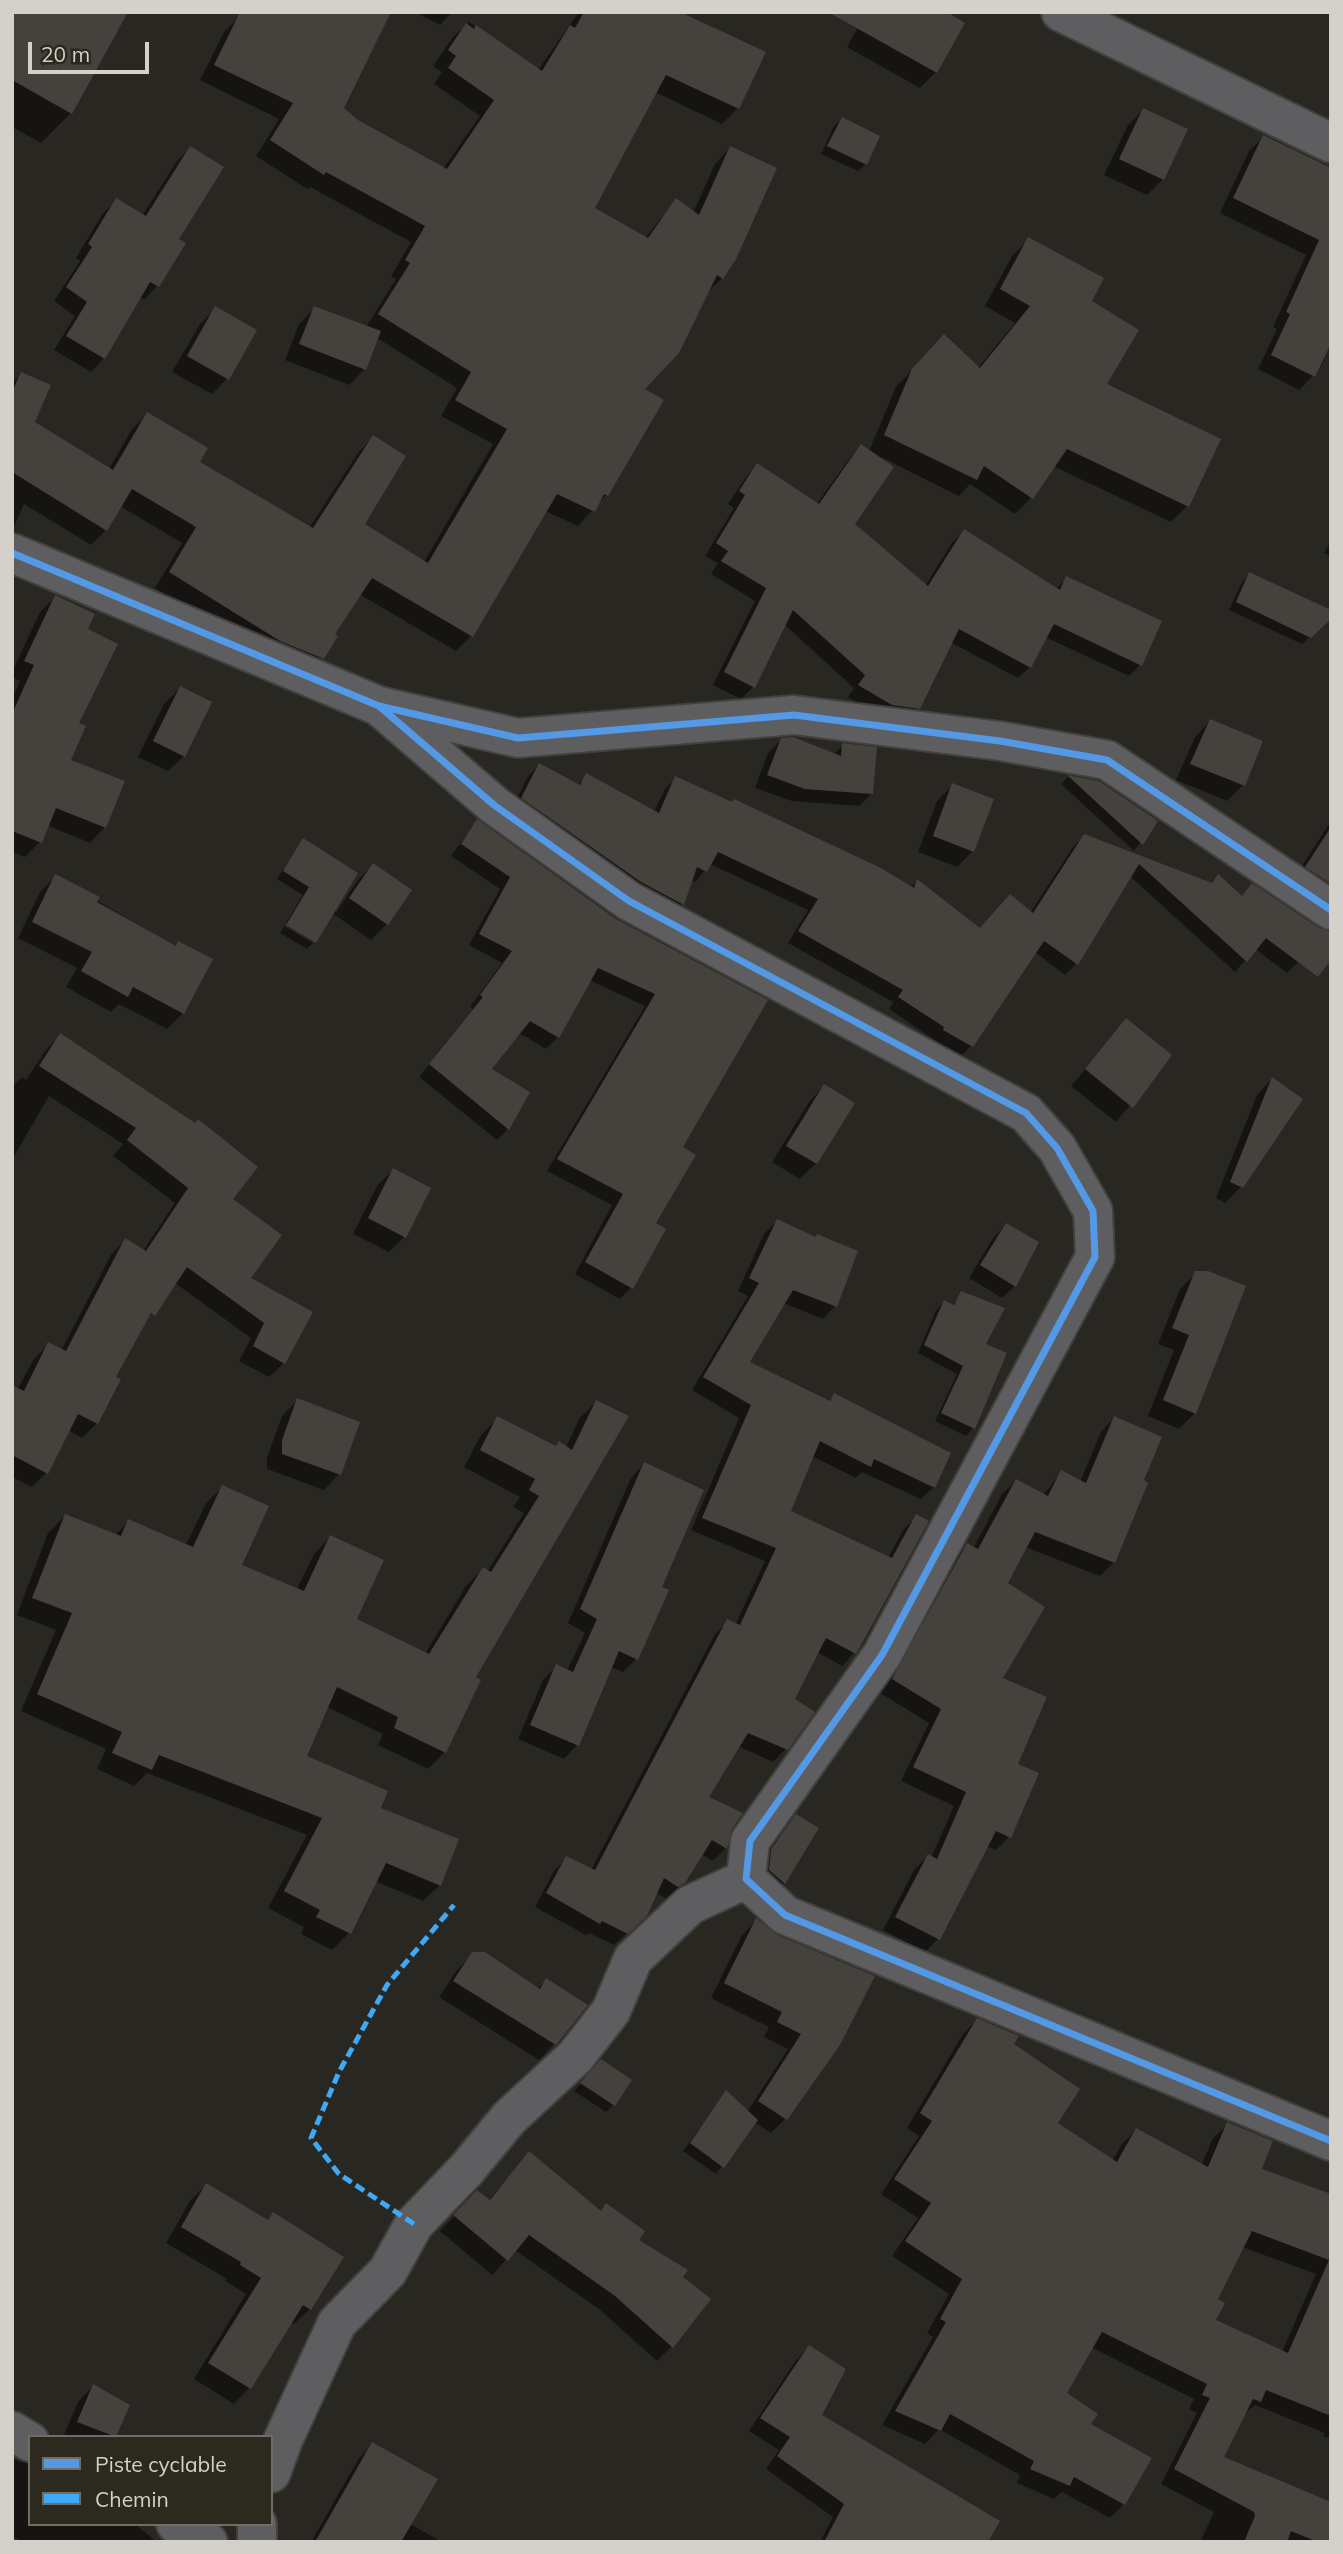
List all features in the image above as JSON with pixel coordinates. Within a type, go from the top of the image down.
[{"type":"street","points":[[1061,12],[1331,143]]},
{"type":"street","points":[[12,553],[379,706],[518,738],[794,715],[1000,741],[1107,760],[1331,910]]},
{"type":"street","points":[[379,706],[494,805],[629,901],[1026,1113],[1057,1148],[1093,1212],[1094,1256],[881,1656],[750,1841],[746,1879]]},
{"type":"street","points":[[746,1879],[785,1914],[1331,2141]]},
{"type":"street","points":[[273,2468],[337,2323],[388,2271],[414,2224],[466,2171],[509,2118],[575,2057],[611,2011],[633,1959],[690,1905],[746,1879]]},
{"type":"street","points":[[12,2431],[28,2440]]},
{"type":"street","points":[[180,2526],[208,2542]]},
{"type":"building","points":[[12,12],[128,12],[72,114],[12,80]]},
{"type":"building","points":[[240,12],[391,12],[344,108],[358,120],[447,169],[494,100],[448,68],[456,56],[448,50],[466,23],[474,29],[476,25],[542,71],[570,25],[575,28],[584,12],[680,12],[766,52],[739,109],[666,75],[595,208],[648,238],[676,198],[699,215],[730,146],[777,168],[736,259],[723,279],[717,275],[679,353],[645,389],[664,400],[608,496],[604,494],[595,512],[557,494],[473,637],[372,578],[335,634],[338,636],[324,659],[280,641],[169,572],[196,527],[132,489],[107,531],[12,472],[12,392],[21,372],[51,385],[35,422],[113,470],[147,412],[208,448],[200,462],[313,528],[373,435],[406,456],[365,524],[428,563],[507,429],[455,400],[471,372],[378,314],[410,263],[405,260],[425,226],[326,172],[324,175],[270,140],[293,103],[214,65]]},
{"type":"building","points":[[828,12],[947,12],[965,23],[937,73]]},
{"type":"building","points":[[1143,108],[1188,129],[1164,180],[1119,159]]},
{"type":"building","points":[[842,117],[880,136],[867,165],[827,146]]},
{"type":"building","points":[[1263,135],[1331,168],[1331,344],[1315,377],[1271,355],[1290,314],[1286,312],[1319,240],[1233,198]]},
{"type":"building","points":[[190,146],[224,167],[179,239],[186,243],[159,287],[150,282],[105,359],[66,336],[87,302],[66,287],[92,247],[88,244],[116,198],[146,216]]},
{"type":"building","points":[[1028,237],[1104,278],[1092,301],[1139,330],[1107,384],[1221,439],[1189,507],[1067,449],[1033,499],[984,466],[977,480],[884,435],[912,369],[944,334],[980,368],[1030,306],[1000,289]]},
{"type":"building","points":[[215,306],[257,330],[229,380],[187,356]]},
{"type":"building","points":[[314,306],[381,331],[366,370],[299,344]]},
{"type":"building","points":[[861,444],[894,467],[855,524],[928,586],[964,529],[1060,590],[1066,576],[1162,621],[1142,666],[1054,624],[1031,668],[959,629],[920,709],[892,705],[858,685],[865,675],[793,610],[755,688],[724,672],[766,588],[721,561],[728,551],[716,543],[745,495],[739,491],[757,463],[819,504]]},
{"type":"building","points":[[1249,572],[1331,610],[1331,619],[1311,638],[1236,602]]},
{"type":"building","points":[[55,595],[95,614],[88,629],[118,644],[79,723],[86,726],[71,760],[125,781],[106,828],[56,808],[42,843],[12,831],[12,714],[34,665],[24,661]]},
{"type":"building","points":[[180,686],[212,702],[185,757],[153,741]]},
{"type":"building","points":[[1210,719],[1263,741],[1245,786],[1190,764]]},
{"type":"building","points":[[793,737],[841,756],[842,743],[877,747],[873,794],[805,789],[767,775],[781,738]]},
{"type":"building","points":[[539,763],[580,785],[586,773],[659,813],[675,776],[732,802],[734,799],[881,868],[914,888],[917,879],[980,928],[1010,894],[1033,913],[1084,834],[1212,883],[1218,874],[1242,896],[1252,883],[1319,928],[1331,932],[1331,960],[1318,977],[1266,938],[1247,962],[1139,864],[1078,965],[1044,941],[973,1047],[943,1030],[944,1027],[898,997],[903,990],[798,931],[818,899],[718,852],[707,872],[697,867],[684,905],[641,882],[521,798]]},
{"type":"building","points":[[1067,775],[1099,781],[1158,821],[1143,845]]},
{"type":"building","points":[[952,783],[994,799],[974,852],[933,836]]},
{"type":"building","points":[[477,819],[616,919],[768,1000],[683,1147],[696,1155],[656,1223],[666,1229],[633,1289],[585,1262],[623,1194],[557,1159],[655,994],[598,968],[559,1038],[530,1021],[492,1069],[530,1092],[509,1130],[429,1064],[483,997],[480,995],[512,951],[479,934],[510,877],[461,844]]},
{"type":"building","points":[[1331,827],[1331,884],[1305,867]]},
{"type":"building","points":[[303,838],[358,873],[316,943],[286,925],[309,887],[283,871]]},
{"type":"building","points":[[373,863],[412,890],[388,925],[349,898]]},
{"type":"building","points":[[55,874],[100,897],[97,902],[176,946],[178,941],[213,959],[184,1014],[133,987],[128,997],[81,971],[92,952],[32,922]]},
{"type":"building","points":[[1126,1018],[1172,1055],[1133,1108],[1085,1069]]},
{"type":"building","points":[[60,1033],[195,1123],[198,1119],[258,1167],[233,1199],[282,1235],[251,1278],[313,1312],[285,1364],[253,1346],[264,1323],[187,1267],[155,1316],[151,1313],[116,1377],[121,1379],[98,1424],[78,1414],[48,1474],[12,1455],[12,1385],[24,1391],[48,1342],[66,1351],[125,1238],[146,1251],[188,1188],[127,1140],[136,1128],[39,1066]]},
{"type":"building","points":[[1272,1077],[1303,1099],[1243,1188],[1230,1182]]},
{"type":"building","points":[[824,1084],[855,1103],[817,1164],[786,1146]]},
{"type":"building","points":[[393,1168],[431,1188],[406,1238],[368,1218]]},
{"type":"building","points":[[777,1219],[816,1237],[817,1234],[858,1251],[837,1307],[793,1290],[750,1362],[830,1401],[834,1393],[951,1453],[935,1488],[874,1459],[871,1467],[820,1441],[791,1511],[892,1558],[916,1514],[929,1521],[856,1654],[826,1638],[795,1699],[815,1712],[788,1750],[748,1733],[709,1797],[743,1813],[732,1829],[727,1849],[712,1840],[685,1883],[678,1887],[664,1878],[647,1916],[628,1934],[602,1921],[600,1924],[546,1893],[566,1856],[595,1870],[727,1619],[740,1625],[776,1548],[702,1518],[751,1405],[703,1377],[759,1283],[749,1278]]},
{"type":"building","points":[[1006,1223],[1039,1242],[1016,1287],[980,1265]]},
{"type":"building","points":[[1195,1271],[1208,1271],[1246,1286],[1196,1414],[1163,1400],[1189,1335],[1172,1328]]},
{"type":"building","points":[[961,1291],[1005,1308],[986,1344],[1007,1353],[975,1429],[941,1413],[963,1366],[924,1345],[944,1300],[954,1305]]},
{"type":"building","points":[[297,1398],[360,1422],[341,1475],[282,1454],[282,1440]]},
{"type":"building","points":[[596,1400],[629,1416],[476,1677],[481,1680],[446,1753],[394,1728],[398,1717],[337,1687],[307,1756],[388,1791],[381,1808],[459,1839],[441,1886],[386,1863],[351,1934],[316,1917],[320,1910],[284,1891],[322,1818],[159,1755],[152,1770],[112,1753],[122,1732],[37,1694],[72,1613],[32,1598],[65,1514],[121,1536],[128,1519],[193,1547],[222,1485],[269,1506],[242,1565],[304,1591],[330,1535],[384,1560],[357,1619],[429,1654],[483,1567],[491,1572],[539,1496],[529,1490],[535,1479],[480,1450],[497,1416],[556,1446],[559,1441],[572,1450]]},
{"type":"building","points":[[1114,1416],[1162,1437],[1144,1480],[1148,1483],[1115,1563],[1035,1532],[1008,1583],[1045,1607],[1003,1678],[1047,1697],[1018,1764],[1039,1773],[1011,1838],[996,1831],[940,1940],[895,1917],[928,1854],[937,1859],[966,1792],[913,1767],[941,1709],[892,1679],[967,1543],[978,1549],[1016,1479],[1048,1496],[1061,1470],[1086,1483]]},
{"type":"building","points":[[644,1462],[704,1490],[662,1587],[669,1590],[638,1660],[619,1651],[579,1746],[530,1725],[556,1664],[573,1672],[597,1619],[580,1609]]},
{"type":"building","points":[[796,1814],[819,1828],[785,1884],[769,1870],[771,1849]]},
{"type":"building","points":[[756,1918],[777,1935],[875,1976],[840,2045],[787,2120],[758,2101],[801,2034],[777,2022],[782,2012],[724,1983]]},
{"type":"building","points":[[472,1952],[485,1952],[540,1989],[546,1978],[588,2005],[556,2045],[453,1981]]},
{"type":"building","points":[[977,2018],[1019,2036],[1014,2044],[1080,2089],[1058,2123],[1117,2162],[1136,2128],[1208,2167],[1227,2122],[1273,2141],[1262,2169],[1331,2194],[1331,2416],[1266,2390],[1261,2402],[1253,2399],[1224,2457],[1331,2502],[1331,2542],[1318,2542],[1291,2531],[1287,2542],[1244,2542],[1255,2516],[1254,2512],[1174,2469],[1210,2398],[1202,2395],[1207,2384],[1102,2332],[1067,2393],[1098,2414],[1091,2424],[1152,2458],[1125,2505],[1074,2477],[1070,2486],[1030,2469],[1034,2461],[950,2414],[941,2431],[895,2411],[946,2322],[940,2319],[962,2279],[905,2241],[931,2203],[894,2179],[932,2121],[920,2113]],"holes":[[[1252,2231],[1329,2260],[1288,2353],[1216,2320],[1225,2303],[1218,2299]]]},
{"type":"building","points":[[601,2059],[632,2080],[615,2106],[580,2083]]},
{"type":"building","points":[[726,2090],[758,2120],[724,2168],[690,2143]]},
{"type":"building","points":[[529,2151],[601,2211],[606,2203],[645,2231],[639,2240],[688,2270],[683,2277],[711,2299],[673,2348],[615,2296],[529,2235],[508,2261],[453,2215],[477,2190],[490,2200]]},
{"type":"building","points":[[206,2183],[268,2220],[273,2212],[344,2257],[311,2310],[303,2305],[251,2389],[208,2363],[261,2278],[240,2265],[241,2262],[181,2227]]},
{"type":"building","points":[[809,2345],[846,2369],[822,2415],[1000,2521],[988,2542],[824,2542],[844,2504],[777,2456],[790,2437],[760,2418]]},
{"type":"building","points":[[93,2384],[130,2405],[117,2435],[77,2422]]},
{"type":"building","points":[[372,2442],[438,2479],[401,2542],[315,2542]]},
{"type":"marked path","points":[[414,2224],[339,2174],[311,2138],[339,2072],[387,1985],[454,1905]]},
{"type":"cycle path","points":[[12,553],[379,706],[518,738],[794,715],[1000,741],[1107,760],[1331,910]]},
{"type":"cycle path","points":[[379,706],[494,805],[629,901],[1026,1113],[1057,1148],[1093,1211],[1095,1257],[882,1655],[750,1841],[746,1879],[785,1915],[1331,2141]]}]
